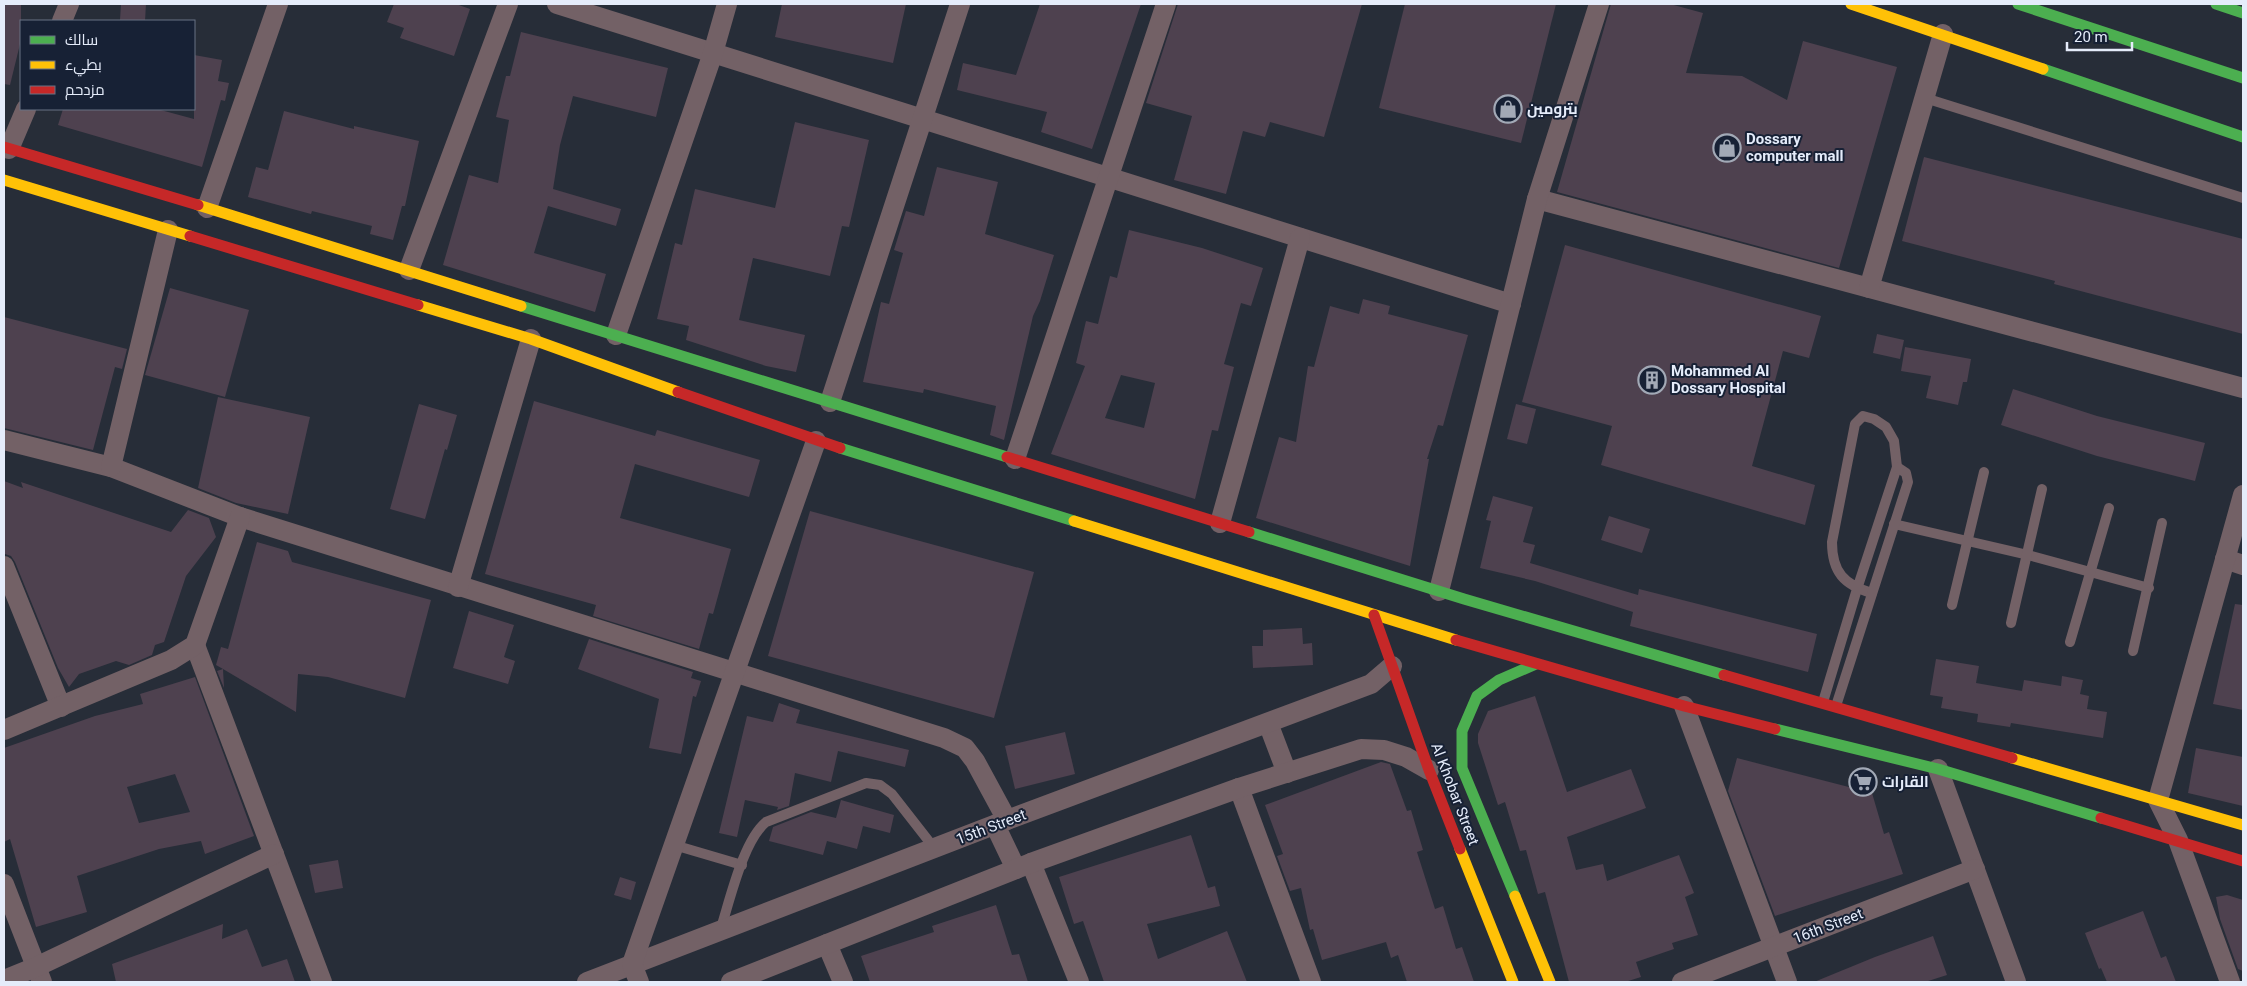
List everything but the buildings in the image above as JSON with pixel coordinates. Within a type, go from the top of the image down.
[{"type":"main road","points":[[1852,4],[2243,137]]},
{"type":"main road","points":[[2018,4],[2243,78]]},
{"type":"main road","points":[[2216,4],[2243,13]]},
{"type":"main road","points":[[6,148],[409,270],[1439,591],[2243,824]]},
{"type":"main road","points":[[4,180],[531,339],[816,441],[1374,615],[1684,706],[1938,769],[2243,861]]},
{"type":"main road","name":"Al Khobar Street","points":[[1374,615],[1429,770],[1469,861],[1512,982]]},
{"type":"main road","name":"Al Khobar Street","points":[[1536,664],[1499,680],[1477,696],[1462,731],[1462,768],[1492,852],[1550,982]]},
{"type":"street","points":[[62,20],[69,4]]},
{"type":"street","points":[[207,208],[278,4]]},
{"type":"street","points":[[409,270],[508,4]]},
{"type":"street","points":[[557,4],[1511,304]]},
{"type":"street","points":[[616,335],[713,53],[727,4]]},
{"type":"street","points":[[830,402],[960,4]]},
{"type":"street","points":[[1015,459],[1107,177],[1166,4]]},
{"type":"street","points":[[1439,591],[1537,199],[1599,4]]},
{"type":"street","points":[[1870,288],[1943,34]]},
{"type":"street","points":[[6,148],[25,110]]},
{"type":"street","points":[[1537,199],[2243,388]]},
{"type":"street","points":[[111,467],[168,230]]},
{"type":"street","points":[[1220,523],[1300,238]]},
{"type":"street","points":[[458,586],[531,339]]},
{"type":"street","points":[[4,440],[111,467],[240,518],[944,738],[965,748],[975,761],[1001,823],[1079,982]]},
{"type":"street","points":[[636,973],[674,845],[816,441]]},
{"type":"street","points":[[2230,982],[2178,840],[2158,800],[2234,562],[2243,494]]},
{"type":"street","points":[[4,730],[171,660],[195,645],[240,518]]},
{"type":"street","points":[[4,566],[61,707]]},
{"type":"street","points":[[195,645],[322,982]]},
{"type":"street","name":"15th Street","points":[[587,982],[636,973],[720,931],[1370,684],[1392,666]]},
{"type":"street","points":[[1684,706],[1787,982]]},
{"type":"street","points":[[1268,723],[1287,773]]},
{"type":"street","points":[[731,982],[1023,866],[1239,788],[1362,749],[1384,750],[1406,758],[1429,770]]},
{"type":"street","points":[[1938,769],[2016,982]]},
{"type":"street","points":[[1239,788],[1311,982]]},
{"type":"street","points":[[4,980],[39,975],[274,854]]},
{"type":"street","name":"16th Street","points":[[1682,982],[1974,869]]},
{"type":"street","points":[[4,884],[39,975]]},
{"type":"street","points":[[827,944],[843,982]]},
{"type":"lane","points":[[1925,98],[2243,198]]},
{"type":"lane","points":[[1823,703],[1857,589],[1897,468],[1894,441],[1886,427],[1874,419],[1863,416],[1854,424],[1832,542],[1835,567],[1842,576],[1857,589],[1872,593]]},
{"type":"lane","points":[[1836,707],[1908,482],[1906,473],[1897,468]]},
{"type":"lane","points":[[1952,605],[1984,472]]},
{"type":"lane","points":[[2011,623],[2042,489]]},
{"type":"lane","points":[[2070,642],[2109,508]]},
{"type":"lane","points":[[2133,651],[2149,588],[2162,523]]},
{"type":"lane","points":[[1894,524],[2028,555],[2149,588]]},
{"type":"lane","points":[[720,931],[742,865],[757,830],[766,822],[866,783],[880,785],[892,794],[935,848]]},
{"type":"lane","points":[[674,845],[742,865]]},
{"type":"traffic: fast","points":[[2018,4],[2243,78]]},
{"type":"traffic: fast","points":[[2216,4],[2243,13]]},
{"type":"traffic: fast","points":[[2043,69],[2243,137]]},
{"type":"traffic: fast","points":[[521,306],[1007,457]]},
{"type":"traffic: fast","points":[[840,448],[1074,521]]},
{"type":"traffic: fast","points":[[1249,532],[1464,599],[1724,675]]},
{"type":"traffic: fast","points":[[1515,896],[1462,768],[1462,731],[1477,696],[1499,680],[1536,664]]},
{"type":"traffic: fast","points":[[1775,729],[1938,769],[2101,818]]},
{"type":"traffic: slow","points":[[1851,4],[2043,69]]},
{"type":"traffic: slow","points":[[4,180],[190,236]]},
{"type":"traffic: slow","points":[[198,205],[521,306]]},
{"type":"traffic: slow","points":[[418,305],[531,339],[678,392]]},
{"type":"traffic: slow","points":[[1074,521],[1456,640]]},
{"type":"traffic: slow","points":[[2012,758],[2243,825]]},
{"type":"traffic: slow","points":[[1460,849],[1513,982]]},
{"type":"traffic: slow","points":[[1515,896],[1550,982]]},
{"type":"traffic: jam","points":[[4,147],[198,205]]},
{"type":"traffic: jam","points":[[190,236],[418,305]]},
{"type":"traffic: jam","points":[[678,392],[840,448]]},
{"type":"traffic: jam","points":[[1007,457],[1249,532]]},
{"type":"traffic: jam","points":[[1374,615],[1429,770],[1460,849]]},
{"type":"traffic: jam","points":[[1456,640],[1684,706],[1775,729]]},
{"type":"traffic: jam","points":[[1724,675],[2012,758]]},
{"type":"traffic: jam","points":[[2101,818],[2243,861]]},
{"type":"place","name":"بترومين","points":[[1508,109]]},
{"type":"place","name":"Dossary computer mall","points":[[1727,148]]},
{"type":"place","name":"Mohammed Al Dossary Hospital","points":[[1652,380]]},
{"type":"place","name":"القارات","points":[[1863,782]]}]
